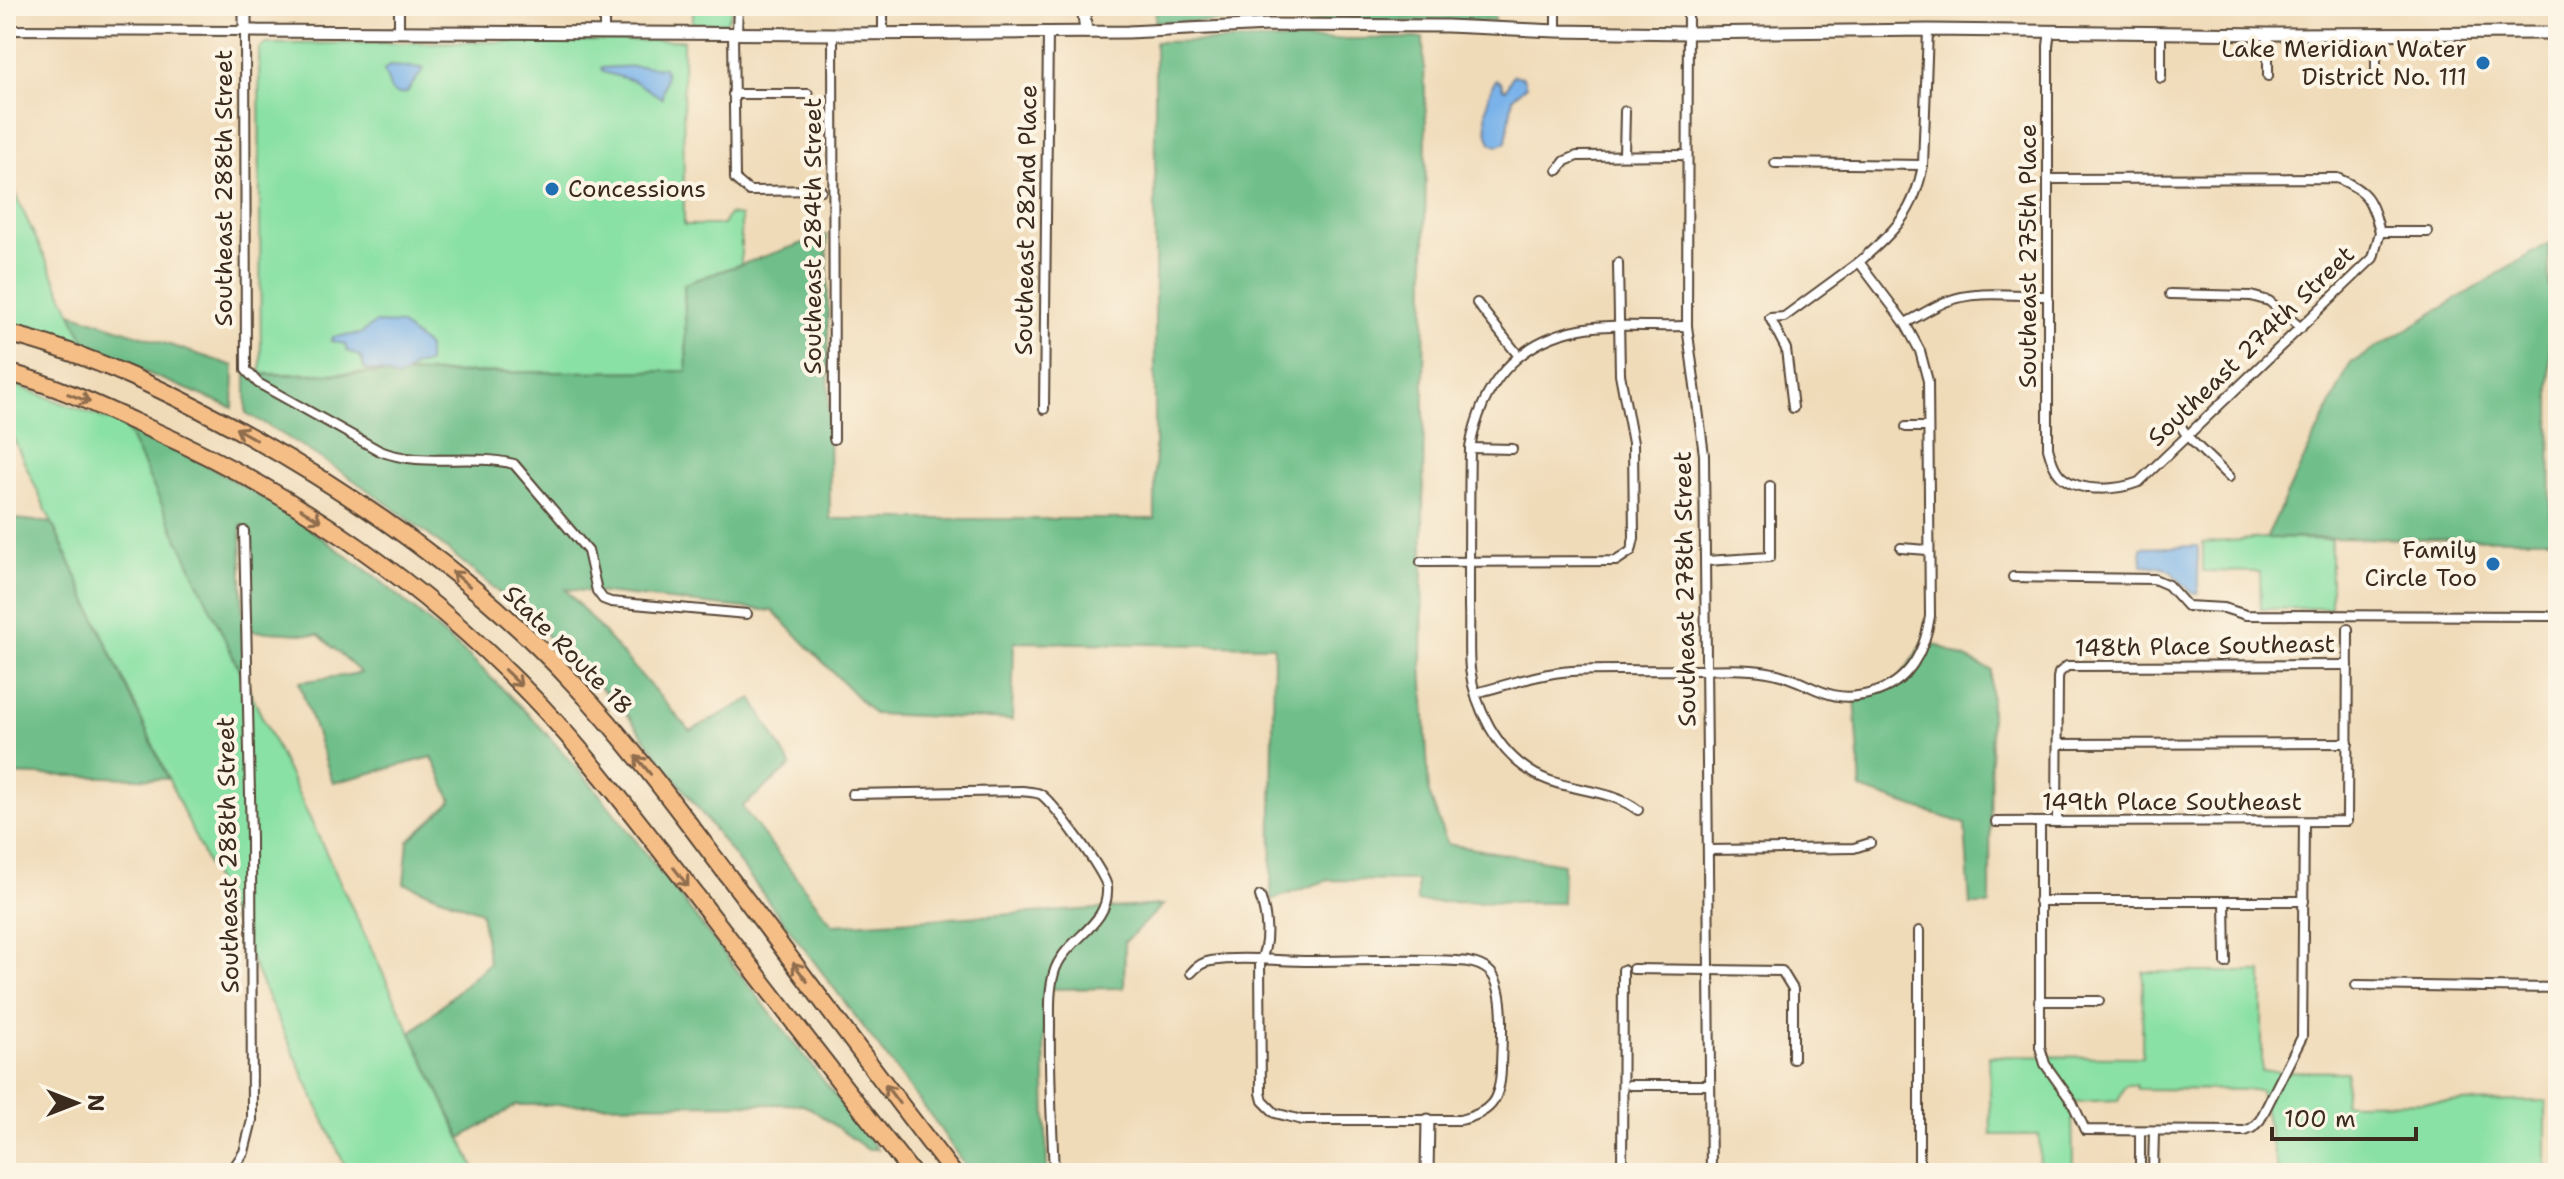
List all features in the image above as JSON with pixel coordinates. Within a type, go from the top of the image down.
[{"type":"highway","name":"State Route 18","points":[[6,333],[117,371],[204,411],[291,459],[367,506],[507,617],[574,684],[643,764],[953,1173]]},
{"type":"highway","points":[[6,372],[102,407],[249,476],[393,572],[468,635],[541,706],[606,781],[912,1173]]},
{"type":"street","name":"Southeast 288th Street","points":[[245,6],[246,370],[258,383],[396,458],[479,459],[514,464],[588,551],[597,591],[603,599],[747,614]]},
{"type":"street","points":[[399,6],[399,32]]},
{"type":"street","points":[[604,6],[604,32]]},
{"type":"street","points":[[738,6],[733,173],[740,185],[749,191],[821,190]]},
{"type":"street","points":[[883,6],[883,32]]},
{"type":"street","points":[[1083,6],[1086,32]]},
{"type":"street","points":[[1556,6],[1556,31]]},
{"type":"street","name":"Southeast 278th Street","points":[[1688,6],[1687,326],[1694,389],[1702,425],[1706,561],[1711,1173]]},
{"type":"street","points":[[6,30],[833,34],[1086,32],[1268,25],[1447,26],[1688,33],[1928,30],[2558,33]]},
{"type":"street","points":[[1793,408],[1786,349],[1770,318],[1784,317],[1859,262],[1895,230],[1913,201],[1923,165],[1928,30]]},
{"type":"street","name":"Southeast 275th Place","points":[[2050,30],[2048,448],[2053,464],[2063,477],[2081,486],[2115,488],[2139,482]]},
{"type":"street","name":"Southeast 282nd Place","points":[[1044,409],[1048,32]]},
{"type":"street","points":[[2161,33],[2161,78]]},
{"type":"street","name":"Southeast 284th Street","points":[[833,34],[834,439]]},
{"type":"street","points":[[2268,34],[2268,76]]},
{"type":"street","points":[[2376,34],[2376,77]]},
{"type":"street","points":[[733,94],[808,94]]},
{"type":"street","points":[[1624,155],[1625,111]]},
{"type":"street","points":[[1558,170],[1565,161],[1577,156],[1686,155]]},
{"type":"street","points":[[1775,163],[1923,165]]},
{"type":"street","points":[[2048,179],[2337,178],[2360,188],[2374,209],[2380,232],[2428,232]]},
{"type":"street","name":"Southeast 274th Street","points":[[2139,482],[2373,258],[2380,232]]},
{"type":"street","points":[[1476,693],[1571,671],[1706,670],[1773,672],[1833,697],[1875,693],[1896,682],[1911,668],[1926,640],[1930,616],[1928,381],[1920,351],[1905,323],[1859,262]]},
{"type":"street","points":[[1421,562],[1616,561],[1631,551],[1634,538],[1633,443],[1622,387],[1618,263]]},
{"type":"street","points":[[2170,294],[2260,298],[2281,309],[2301,328]]},
{"type":"street","points":[[1905,323],[1963,297],[2048,296]]},
{"type":"street","points":[[1477,303],[1518,355]]},
{"type":"street","points":[[1638,810],[1624,799],[1607,793],[1562,785],[1533,773],[1511,758],[1486,720],[1470,669],[1470,448],[1478,413],[1492,384],[1518,355],[1558,335],[1582,328],[1687,326]]},
{"type":"street","points":[[2176,419],[2188,437],[2229,477]]},
{"type":"street","points":[[1906,427],[1928,427]]},
{"type":"street","points":[[1470,448],[1512,449]]},
{"type":"street","points":[[1706,561],[1770,557],[1770,486]]},
{"type":"street","name":"Southeast 288th Street","points":[[230,1173],[244,1152],[252,1120],[251,831],[244,531]]},
{"type":"street","points":[[1901,548],[1928,550]]},
{"type":"street","points":[[2013,577],[2154,579],[2168,585],[2187,606],[2224,608],[2246,615],[2558,616]]},
{"type":"street","points":[[2057,822],[2058,744],[2348,743],[2348,629]]},
{"type":"street","name":"148th Place Southeast","points":[[2058,744],[2058,678],[2062,668],[2072,664],[2348,665]]},
{"type":"street","name":"149th Place Southeast","points":[[1996,822],[2347,821],[2348,743]]},
{"type":"street","points":[[852,794],[1022,791],[1039,794],[1054,805],[1107,885],[1103,907],[1094,924],[1054,970],[1049,1059],[1054,1173]]},
{"type":"street","points":[[2040,822],[2040,1047],[2045,1064],[2072,1102],[2085,1130],[2245,1131],[2260,1120],[2302,1037],[2304,822]]},
{"type":"street","points":[[1708,850],[1854,848],[1870,843]]},
{"type":"street","points":[[1191,973],[1209,962],[1260,961],[1458,961],[1474,963],[1489,971],[1496,981],[1500,997],[1501,1080],[1489,1108],[1480,1116],[1460,1120],[1302,1120],[1282,1117],[1269,1108],[1263,1101],[1259,1076],[1260,961],[1266,951],[1264,909],[1260,896]]},
{"type":"street","points":[[2039,901],[2304,901]]},
{"type":"street","points":[[2225,901],[2226,963]]},
{"type":"street","points":[[1919,931],[1919,1173]]},
{"type":"street","points":[[1622,1173],[1628,969],[1771,968],[1782,971],[1793,989],[1793,1059]]},
{"type":"street","points":[[2356,985],[2558,988]]},
{"type":"street","points":[[2039,1001],[2099,1001]]},
{"type":"street","points":[[1630,1085],[1710,1085]]},
{"type":"street","points":[[1427,1173],[1428,1120]]},
{"type":"street","points":[[2140,1131],[2140,1173]]},
{"type":"street","points":[[2153,1173],[2154,1131]]},
{"type":"green space","points":[[693,6],[731,6],[731,14],[726,22],[693,25]]},
{"type":"green space","points":[[1156,6],[1494,6],[1494,21],[1155,22]]},
{"type":"green space","points":[[1423,38],[1426,124],[1422,663],[1429,793],[1447,844],[1563,864],[1562,903],[1417,902],[1417,881],[1328,880],[1271,900],[1274,646],[1014,642],[1012,720],[874,714],[773,611],[565,589],[690,731],[752,698],[791,766],[742,807],[833,925],[1163,905],[1125,942],[1124,988],[1043,989],[1047,1173],[970,1173],[934,1120],[628,716],[541,630],[448,550],[350,478],[246,413],[246,375],[687,371],[684,284],[827,235],[830,519],[1155,519],[1155,42]]},
{"type":"green space","points":[[683,40],[684,225],[723,225],[729,214],[741,216],[741,264],[684,284],[687,371],[261,374],[259,49],[266,44]]},
{"type":"green space","points":[[6,175],[88,349],[6,324]]},
{"type":"green space","points":[[2549,243],[2551,539],[2266,538],[2350,364]]},
{"type":"green space","points":[[71,313],[234,366],[233,408],[88,349]]},
{"type":"green space","points":[[6,382],[125,426],[477,1173],[348,1173],[6,422]]},
{"type":"green space","points":[[125,426],[199,461],[279,507],[376,577],[471,658],[536,722],[596,790],[877,1149],[867,1149],[800,1104],[517,1105],[461,1138],[411,1033],[489,963],[481,912],[404,883],[408,841],[452,801],[432,757],[333,783],[299,682],[361,673],[319,635],[252,631],[250,529],[241,525],[244,680]]},
{"type":"green space","points":[[6,518],[52,523],[168,779],[6,774]]},
{"type":"green space","points":[[2266,538],[2331,540],[2331,608],[2261,609],[2260,572],[2203,571],[2203,543]]},
{"type":"green space","points":[[1926,640],[1991,670],[1990,905],[1970,905],[1965,824],[1861,789],[1855,696],[1896,682]]},
{"type":"green space","points":[[2143,972],[2262,972],[2262,1071],[2347,1072],[2344,1103],[2546,1101],[2546,1173],[2278,1171],[2260,1090],[2137,1089],[2135,1085],[2126,1085],[2118,1100],[2072,1102],[2073,1171],[2040,1171],[2039,1135],[1991,1135],[1989,1056],[2142,1057]]},
{"type":"water","points":[[389,66],[424,69],[406,93],[396,94],[391,90],[384,70]]},
{"type":"water","points":[[601,68],[664,68],[662,98],[634,81],[603,72]]},
{"type":"water","points":[[1513,75],[1523,77],[1526,86],[1513,97],[1506,142],[1497,146],[1491,143],[1488,136],[1487,102],[1496,80],[1506,89]]},
{"type":"water","points":[[375,323],[400,324],[428,347],[428,363],[414,366],[404,376],[396,378],[365,370],[361,357],[347,351],[345,344],[331,341],[332,337],[360,334]]},
{"type":"water","points":[[2198,546],[2198,593],[2192,592],[2172,572],[2142,565],[2141,548]]},
{"type":"place","name":"Lake Meridian Water District No. 111","points":[[2483,63]]},
{"type":"place","name":"Concessions","points":[[552,189]]},
{"type":"place","name":"Family Circle Too","points":[[2493,564]]}]
